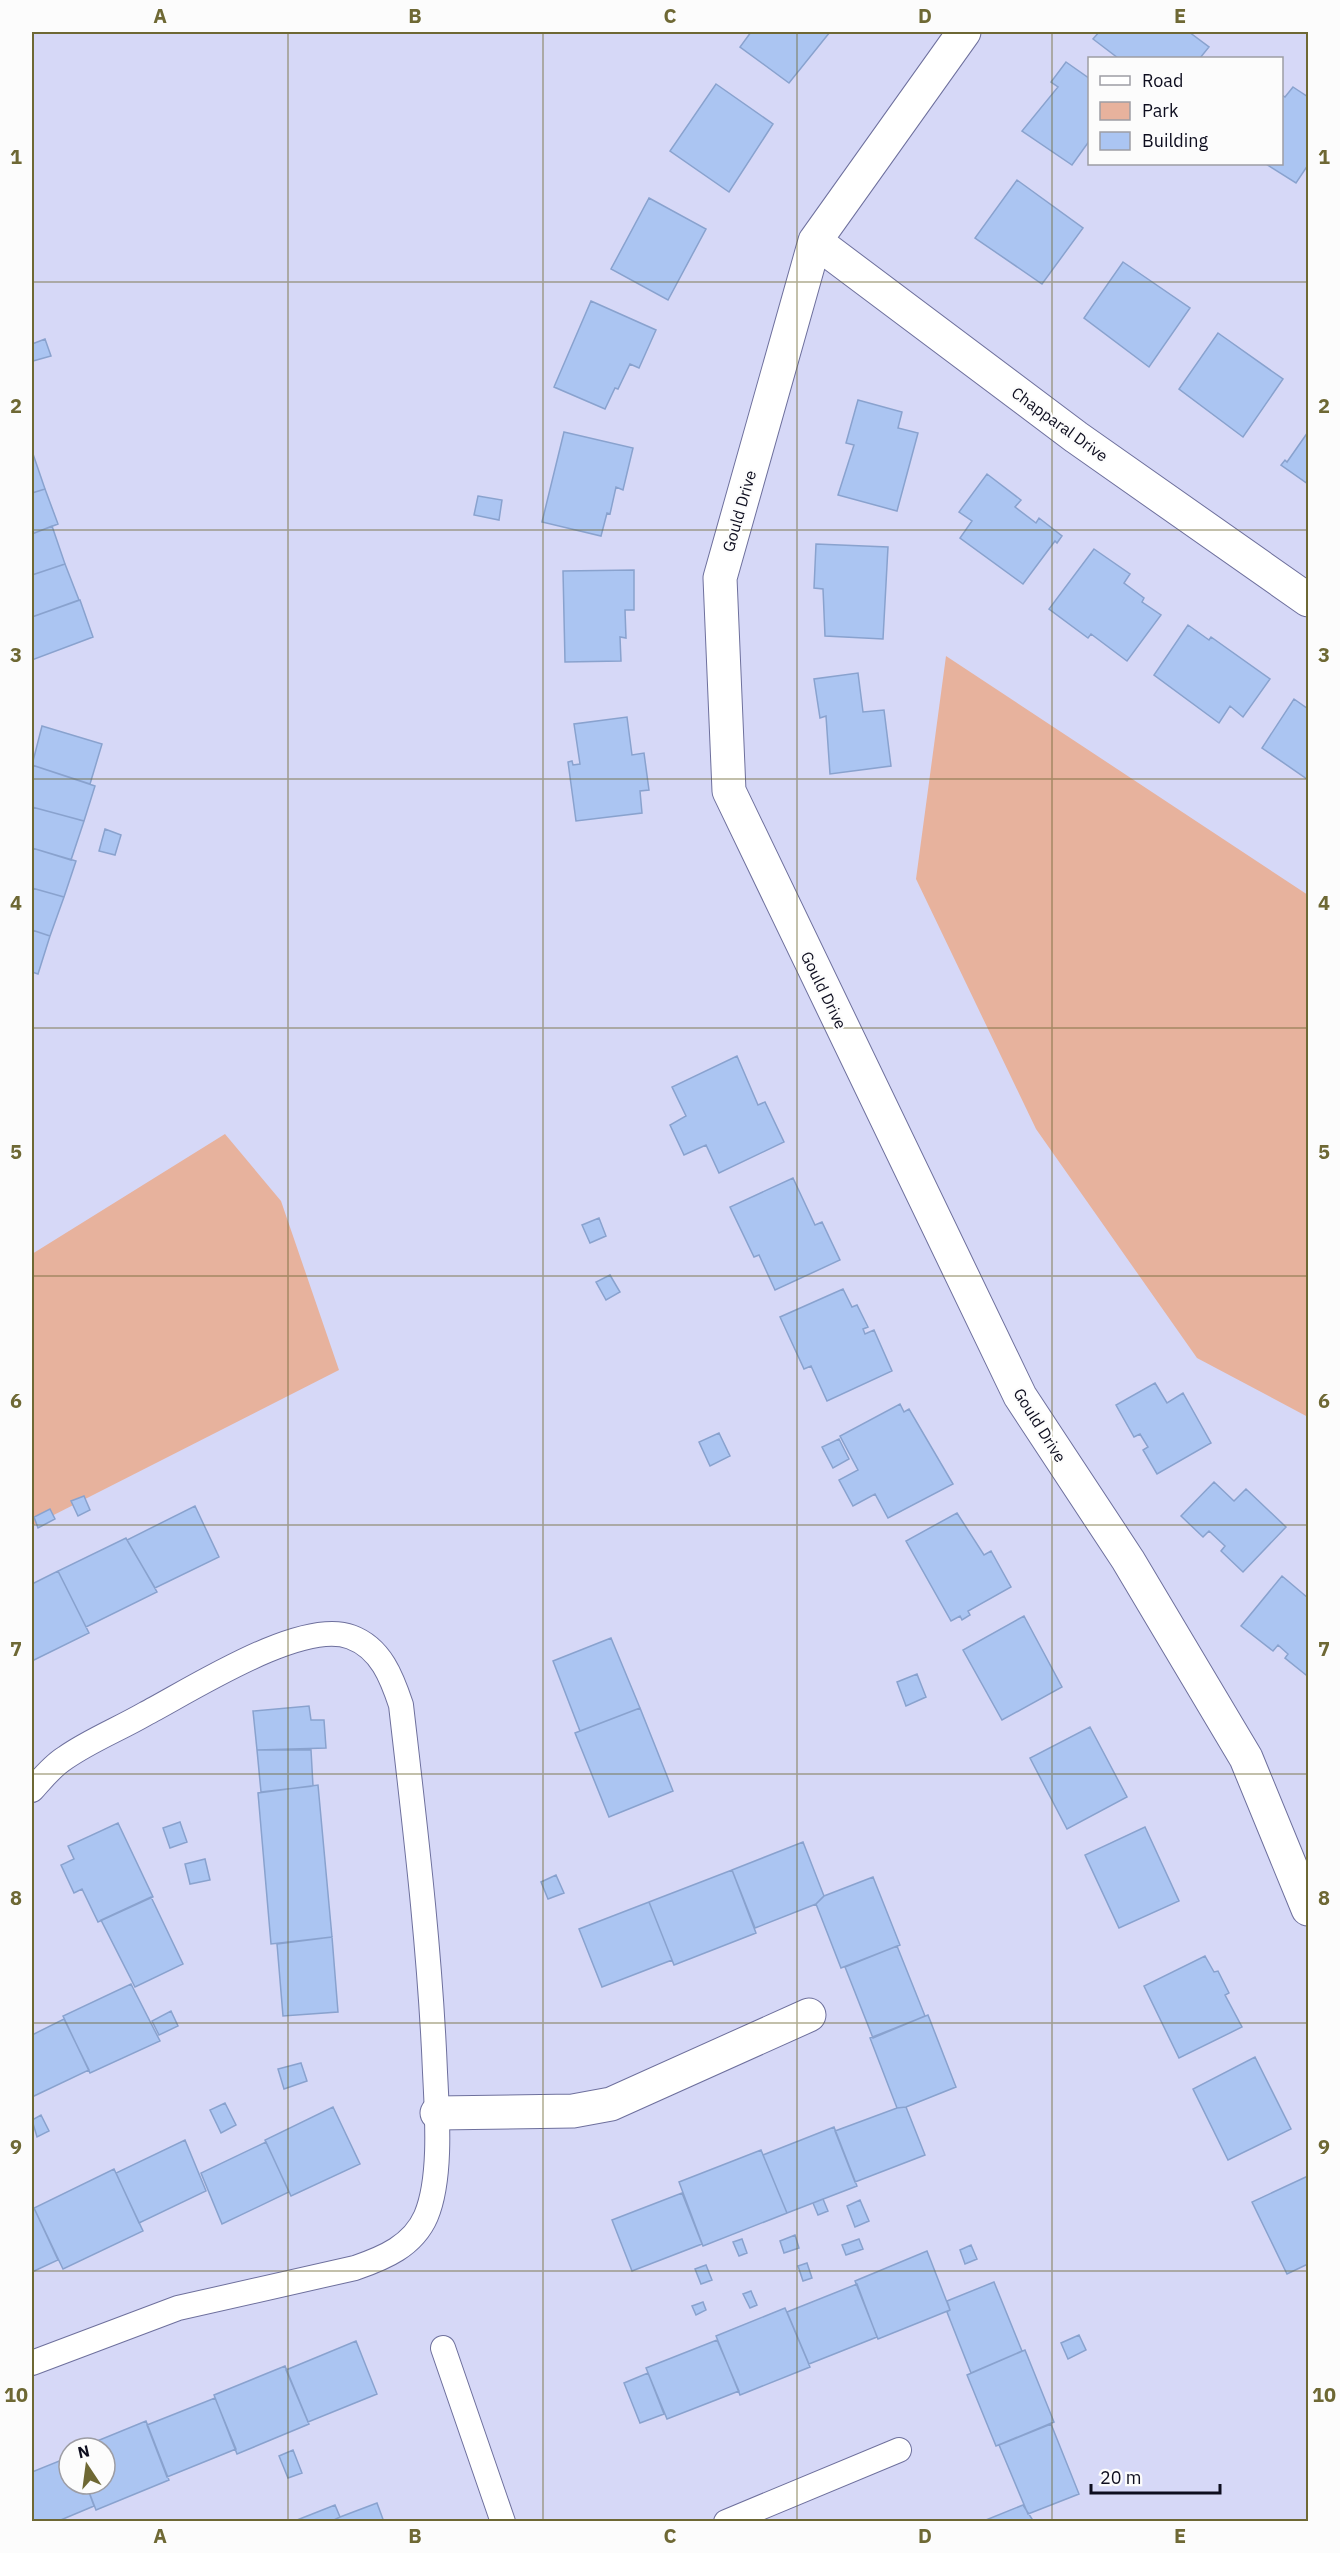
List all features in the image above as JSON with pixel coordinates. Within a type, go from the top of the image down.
[{"type":"street","name":"Gould Drive","points":[[964,32],[815,241],[720,578],[729,791],[1020,1396],[1128,1560],[1295,1844],[1308,1909]]},
{"type":"street","name":"Chapparal Drive","points":[[815,241],[1076,437],[1308,600]]},
{"type":"street","points":[[437,2113],[573,2111],[610,2104],[638,2094],[809,2015]]},
{"type":"lane","points":[[32,1790],[64,1758],[257,1654],[301,1638],[328,1634],[351,1637],[376,1652],[392,1679],[401,1705],[431,1978],[437,2113],[437,2161],[426,2216],[411,2240],[381,2259],[355,2268],[178,2308],[32,2363]]},
{"type":"lane","points":[[443,2348],[503,2522]]},
{"type":"lane","points":[[726,2522],[900,2450]]},
{"type":"green space","points":[[946,656],[1308,895],[1308,1417],[1197,1358],[1036,1129],[916,879]]},
{"type":"green space","points":[[225,1134],[281,1201],[339,1370],[32,1526],[32,1254]]},
{"type":"building","points":[[751,32],[830,32],[789,83],[740,47]]},
{"type":"building","points":[[1099,32],[1189,32],[1209,47],[1201,57],[1117,57],[1093,39]]},
{"type":"building","points":[[1066,62],[1088,78],[1088,143],[1072,165],[1022,131],[1058,87],[1051,82]]},
{"type":"building","points":[[716,84],[773,124],[729,192],[670,151]]},
{"type":"building","points":[[1293,87],[1308,97],[1308,165],[1296,183],[1268,165],[1283,165],[1283,96],[1285,97]]},
{"type":"building","points":[[1017,180],[1083,228],[1042,284],[975,238]]},
{"type":"building","points":[[649,198],[706,229],[668,300],[611,269]]},
{"type":"building","points":[[1123,262],[1190,308],[1149,367],[1084,318]]},
{"type":"building","points":[[591,301],[656,330],[639,368],[630,364],[605,409],[554,387]]},
{"type":"building","points":[[1218,333],[1283,379],[1243,437],[1179,389]]},
{"type":"building","points":[[45,339],[51,356],[33,361],[32,344]]},
{"type":"building","points":[[858,400],[902,412],[898,428],[918,433],[897,511],[838,495],[854,445],[846,443]]},
{"type":"building","points":[[564,432],[633,448],[623,490],[616,487],[610,514],[607,513],[601,536],[542,522]]},
{"type":"building","points":[[1308,432],[1308,484],[1281,465],[1285,460],[1287,462]]},
{"type":"building","points":[[32,451],[45,489],[32,493]]},
{"type":"building","points":[[987,474],[1021,500],[1015,507],[1036,523],[1039,518],[1062,536],[1057,543],[1055,541],[1023,584],[960,538],[972,521],[959,512]]},
{"type":"building","points":[[45,489],[58,524],[32,534],[32,493]]},
{"type":"building","points":[[478,496],[502,500],[499,520],[474,515]]},
{"type":"building","points":[[52,526],[65,564],[32,575],[32,534]]},
{"type":"building","points":[[816,544],[888,547],[883,639],[825,636],[823,589],[814,588]]},
{"type":"building","points":[[1094,549],[1130,574],[1124,583],[1144,598],[1142,602],[1161,615],[1127,661],[1091,634],[1088,638],[1049,609]]},
{"type":"building","points":[[65,564],[79,600],[32,617],[32,575]]},
{"type":"building","points":[[634,570],[634,610],[625,610],[626,638],[620,637],[621,661],[565,662],[563,571]]},
{"type":"building","points":[[80,600],[93,637],[32,660],[32,617]]},
{"type":"building","points":[[1188,625],[1209,640],[1211,637],[1270,679],[1243,717],[1230,706],[1219,723],[1154,675]]},
{"type":"building","points":[[858,673],[863,712],[884,710],[891,766],[830,774],[826,716],[820,718],[814,679]]},
{"type":"building","points":[[1294,699],[1308,709],[1307,779],[1262,748]]},
{"type":"building","points":[[627,717],[632,755],[644,753],[649,790],[640,791],[642,813],[576,821],[568,762],[572,761],[573,765],[580,764],[574,724]]},
{"type":"building","points":[[42,726],[102,744],[90,784],[32,765]]},
{"type":"building","points":[[32,765],[95,786],[84,821],[32,807]]},
{"type":"building","points":[[32,807],[84,821],[71,860],[32,848]]},
{"type":"building","points":[[105,829],[121,835],[115,855],[99,851]]},
{"type":"building","points":[[32,848],[76,861],[64,897],[32,888]]},
{"type":"building","points":[[32,888],[64,897],[50,936],[32,930]]},
{"type":"building","points":[[32,930],[50,936],[38,974],[32,972]]},
{"type":"building","points":[[737,1056],[758,1105],[765,1102],[784,1142],[719,1173],[706,1145],[684,1155],[670,1125],[686,1116],[672,1087]]},
{"type":"building","points":[[793,1178],[815,1225],[822,1222],[840,1260],[775,1290],[759,1255],[754,1257],[730,1207]]},
{"type":"building","points":[[599,1218],[606,1236],[590,1243],[582,1225]]},
{"type":"building","points":[[610,1275],[620,1292],[606,1300],[596,1282]]},
{"type":"building","points":[[843,1289],[852,1307],[857,1305],[868,1327],[863,1329],[865,1334],[874,1330],[892,1371],[827,1401],[811,1366],[804,1369],[780,1317]]},
{"type":"building","points":[[1155,1383],[1167,1403],[1183,1393],[1211,1443],[1157,1474],[1143,1450],[1148,1447],[1140,1434],[1134,1437],[1116,1405]]},
{"type":"building","points":[[900,1404],[904,1412],[909,1409],[953,1484],[888,1518],[875,1494],[853,1506],[839,1480],[858,1470],[840,1436]]},
{"type":"building","points":[[719,1433],[730,1456],[710,1466],[699,1442]]},
{"type":"building","points":[[839,1439],[849,1459],[833,1468],[822,1447]]},
{"type":"building","points":[[1214,1482],[1234,1501],[1246,1489],[1286,1527],[1243,1572],[1221,1551],[1225,1546],[1209,1531],[1203,1537],[1181,1516]]},
{"type":"building","points":[[84,1496],[90,1510],[78,1516],[71,1501]]},
{"type":"building","points":[[195,1506],[219,1557],[155,1588],[127,1540]]},
{"type":"building","points":[[50,1509],[55,1519],[38,1528],[34,1517]]},
{"type":"building","points":[[957,1513],[984,1555],[991,1551],[1011,1587],[968,1611],[970,1615],[962,1620],[960,1616],[951,1621],[906,1541]]},
{"type":"building","points":[[126,1538],[157,1592],[86,1627],[58,1571]]},
{"type":"building","points":[[58,1571],[89,1633],[32,1661],[32,1584]]},
{"type":"building","points":[[1282,1576],[1308,1598],[1308,1672],[1306,1675],[1285,1658],[1288,1654],[1278,1645],[1273,1651],[1241,1626]]},
{"type":"building","points":[[1024,1616],[1062,1687],[1002,1720],[963,1650]]},
{"type":"building","points":[[611,1638],[640,1708],[580,1731],[553,1661]]},
{"type":"building","points":[[917,1674],[926,1697],[906,1706],[897,1682]]},
{"type":"building","points":[[309,1706],[311,1720],[324,1720],[326,1748],[257,1750],[253,1711]]},
{"type":"building","points":[[640,1708],[673,1791],[609,1817],[575,1733]]},
{"type":"building","points":[[1090,1727],[1127,1797],[1067,1829],[1030,1758]]},
{"type":"building","points":[[257,1750],[311,1750],[313,1786],[261,1792]]},
{"type":"building","points":[[318,1785],[332,1937],[271,1944],[258,1793]]},
{"type":"building","points":[[180,1822],[187,1842],[170,1848],[163,1828]]},
{"type":"building","points":[[118,1823],[153,1897],[98,1922],[82,1889],[74,1893],[61,1865],[74,1859],[68,1846]]},
{"type":"building","points":[[1145,1827],[1179,1901],[1119,1928],[1085,1855]]},
{"type":"building","points":[[803,1842],[824,1896],[816,1904],[755,1928],[732,1870]]},
{"type":"building","points":[[205,1859],[210,1880],[190,1884],[185,1864]]},
{"type":"building","points":[[732,1870],[756,1933],[674,1965],[649,1902]]},
{"type":"building","points":[[556,1875],[564,1893],[548,1899],[541,1882]]},
{"type":"building","points":[[873,1877],[900,1945],[841,1968],[816,1904],[824,1896]]},
{"type":"building","points":[[151,1897],[183,1964],[135,1987],[101,1920]]},
{"type":"building","points":[[649,1902],[672,1960],[602,1987],[579,1929]]},
{"type":"building","points":[[332,1937],[338,2012],[283,2016],[277,1944]]},
{"type":"building","points":[[897,1946],[925,2016],[873,2038],[845,1967]]},
{"type":"building","points":[[1205,1956],[1214,1972],[1218,1971],[1229,1993],[1225,1995],[1242,2027],[1179,2058],[1144,1986]]},
{"type":"building","points":[[131,1984],[160,2041],[90,2073],[63,2016]]},
{"type":"building","points":[[171,2011],[178,2026],[159,2035],[152,2021]]},
{"type":"building","points":[[928,2015],[956,2087],[906,2107],[897,2108],[870,2038]]},
{"type":"building","points":[[64,2019],[89,2070],[32,2097],[32,2035]]},
{"type":"building","points":[[1255,2057],[1291,2129],[1228,2160],[1193,2089]]},
{"type":"building","points":[[301,2063],[307,2081],[284,2089],[278,2069]]},
{"type":"building","points":[[225,2103],[236,2125],[221,2133],[210,2110]]},
{"type":"building","points":[[333,2107],[360,2164],[291,2196],[265,2140]]},
{"type":"building","points":[[906,2107],[925,2155],[855,2182],[835,2131],[897,2108]]},
{"type":"building","points":[[41,2115],[49,2131],[37,2137],[32,2120]]},
{"type":"building","points":[[834,2127],[857,2186],[787,2213],[763,2155]]},
{"type":"building","points":[[185,2140],[206,2191],[139,2223],[116,2173]]},
{"type":"building","points":[[266,2142],[289,2192],[222,2224],[201,2173]]},
{"type":"building","points":[[761,2150],[787,2213],[703,2246],[679,2182]]},
{"type":"building","points":[[114,2169],[143,2231],[63,2269],[34,2208]]},
{"type":"building","points":[[1308,2176],[1308,2264],[1287,2274],[1252,2202]]},
{"type":"building","points":[[682,2193],[702,2244],[632,2271],[612,2220]]},
{"type":"building","points":[[823,2199],[828,2211],[818,2215],[813,2203]]},
{"type":"building","points":[[860,2200],[869,2221],[855,2227],[847,2206]]},
{"type":"building","points":[[34,2208],[58,2260],[32,2272],[32,2210]]},
{"type":"building","points":[[795,2235],[799,2248],[784,2253],[780,2241]]},
{"type":"building","points":[[742,2239],[747,2253],[739,2256],[733,2242]]},
{"type":"building","points":[[859,2239],[863,2249],[846,2255],[842,2245]]},
{"type":"building","points":[[971,2245],[977,2259],[965,2264],[960,2250]]},
{"type":"building","points":[[927,2251],[950,2310],[878,2339],[855,2281]]},
{"type":"building","points":[[807,2263],[812,2278],[803,2281],[798,2266]]},
{"type":"building","points":[[706,2265],[712,2280],[701,2284],[695,2269]]},
{"type":"building","points":[[994,2282],[1022,2351],[971,2373],[947,2312],[950,2310],[947,2301]]},
{"type":"building","points":[[857,2284],[877,2337],[809,2364],[787,2312]]},
{"type":"building","points":[[751,2291],[757,2305],[750,2308],[743,2294]]},
{"type":"building","points":[[703,2302],[706,2310],[696,2315],[692,2306]]},
{"type":"building","points":[[785,2308],[810,2367],[740,2395],[716,2336]]},
{"type":"building","points":[[1079,2335],[1086,2350],[1068,2359],[1061,2343]]},
{"type":"building","points":[[717,2340],[739,2391],[667,2419],[646,2368]]},
{"type":"building","points":[[356,2341],[377,2394],[308,2422],[286,2370]]},
{"type":"building","points":[[1025,2350],[1054,2422],[996,2446],[967,2375]]},
{"type":"building","points":[[285,2366],[309,2424],[237,2454],[214,2395]]},
{"type":"building","points":[[648,2373],[664,2414],[640,2423],[624,2383]]},
{"type":"building","points":[[215,2398],[236,2449],[167,2477],[147,2425]]},
{"type":"building","points":[[146,2421],[169,2480],[96,2510],[91,2496],[117,2496],[117,2436],[109,2436]]},
{"type":"building","points":[[1051,2424],[1079,2494],[1028,2514],[999,2445]]},
{"type":"building","points":[[293,2450],[302,2473],[288,2478],[279,2456]]},
{"type":"building","points":[[57,2462],[57,2496],[90,2496],[94,2506],[56,2522],[32,2522],[32,2472]]},
{"type":"building","points":[[377,2503],[384,2522],[330,2522],[340,2517]]},
{"type":"building","points":[[335,2505],[340,2517],[330,2522],[292,2522]]},
{"type":"building","points":[[1023,2505],[1034,2522],[981,2522]]}]
